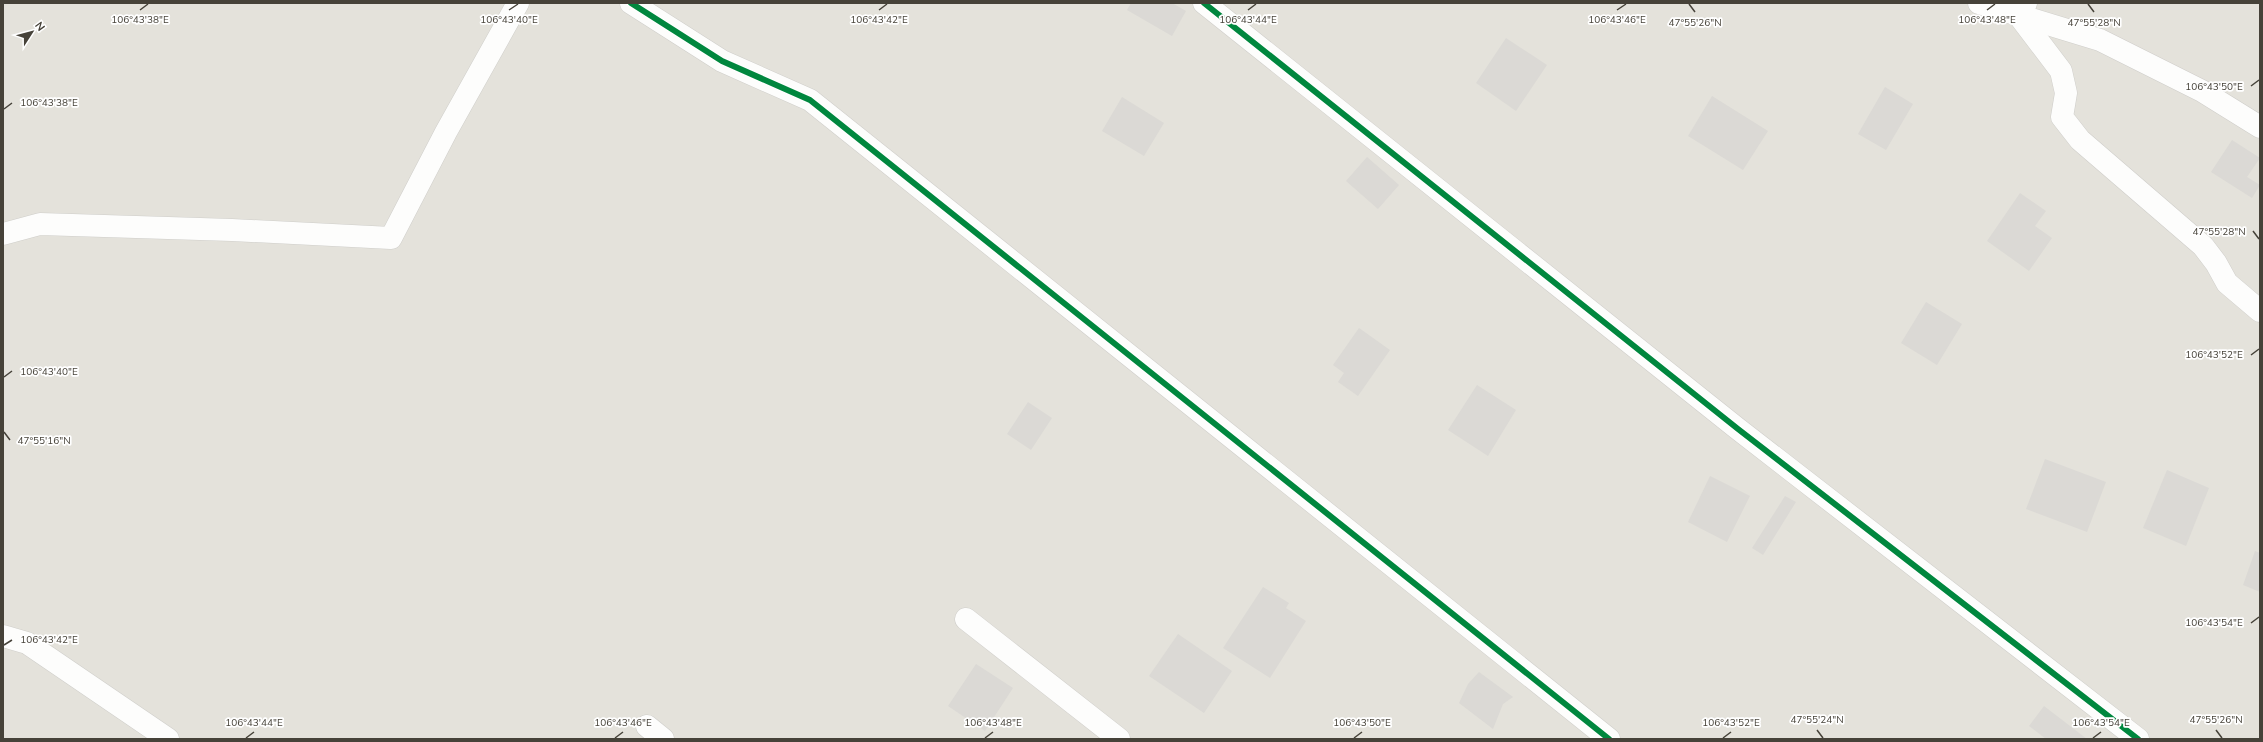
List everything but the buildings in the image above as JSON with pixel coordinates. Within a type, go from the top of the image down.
[{"type":"street","points":[[3,234],[40,224],[232,230],[391,238],[446,132],[518,3]]},
{"type":"street","points":[[631,3],[722,61],[810,100],[1609,739]]},
{"type":"street","points":[[1204,3],[1738,429],[2138,739]]},
{"type":"street","points":[[1979,3],[2023,10],[2100,40],[2202,91],[2260,127]]},
{"type":"street","points":[[2023,10],[2061,71],[2066,93],[2062,117],[2080,140],[2203,246],[2216,263],[2227,283],[2260,311]]},
{"type":"street","points":[[966,619],[1119,739]]},
{"type":"street","points":[[3,636],[27,643],[168,739]]},
{"type":"shaded area","points":[[3,3],[2260,3],[2260,739],[3,739]]},
{"type":"cycle path","points":[[631,3],[722,61],[810,100],[1609,739]]},
{"type":"cycle path","points":[[1204,3],[1738,429],[2138,739]]}]
